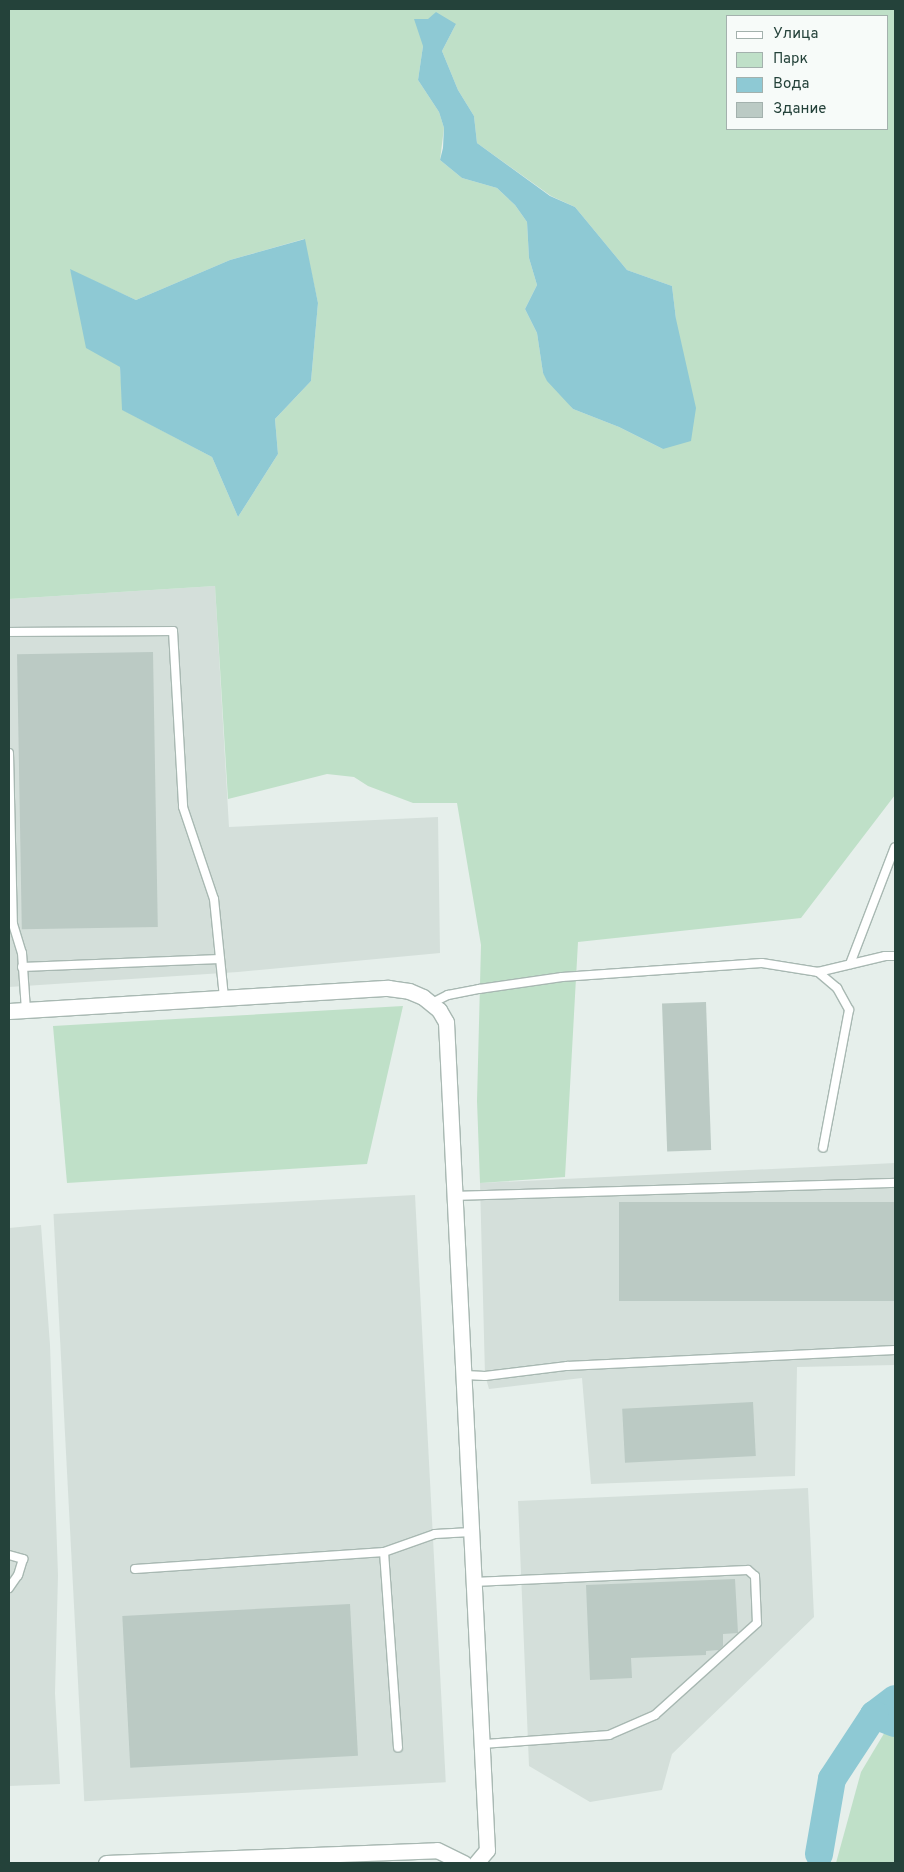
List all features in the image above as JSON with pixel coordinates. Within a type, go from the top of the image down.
[{"type":"street","points":[[9,1011],[388,988],[409,991],[432,1003],[446,1022],[465,1375],[473,1582],[487,1850],[476,1863]]},
{"type":"street","points":[[106,1863],[437,1850],[464,1863]]},
{"type":"lane","points":[[9,632],[173,631],[183,807],[214,898],[224,998]]},
{"type":"lane","points":[[9,753],[13,924],[22,953],[26,1010]]},
{"type":"lane","points":[[850,964],[895,847]]},
{"type":"lane","points":[[432,1003],[448,995],[562,976],[762,963],[818,972],[885,956],[895,956]]},
{"type":"lane","points":[[22,967],[220,959]]},
{"type":"lane","points":[[818,972],[837,988],[849,1010],[823,1148]]},
{"type":"lane","points":[[456,1196],[895,1184]]},
{"type":"lane","points":[[465,1375],[485,1376],[567,1366],[895,1350]]},
{"type":"lane","points":[[135,1570],[384,1552],[435,1534],[471,1532]]},
{"type":"lane","points":[[384,1552],[398,1748]]},
{"type":"lane","points":[[9,1555],[23,1559],[18,1575],[9,1588]]},
{"type":"lane","points":[[473,1582],[748,1570],[755,1576],[757,1623],[655,1715],[609,1735],[482,1744]]},
{"type":"shaded area","points":[[215,586],[229,827],[438,817],[440,953],[238,972],[9,987],[9,599]]},
{"type":"shaded area","points":[[895,1163],[895,1365],[797,1367],[795,1476],[591,1484],[582,1378],[489,1389],[485,1375],[480,1183]]},
{"type":"shaded area","points":[[415,1195],[446,1782],[84,1801],[53,1214]]},
{"type":"shaded area","points":[[41,1225],[50,1345],[58,1575],[55,1693],[60,1784],[9,1786],[9,1228]]},
{"type":"shaded area","points":[[808,1488],[814,1617],[672,1754],[662,1790],[590,1802],[529,1766],[518,1501]]},
{"type":"green space","points":[[9,9],[895,9],[895,795],[801,918],[578,942],[565,1177],[480,1183],[477,1101],[481,945],[457,803],[413,803],[368,786],[354,777],[327,774],[228,799],[215,586],[9,599]],"holes":[[[456,24],[442,51],[458,90],[474,116],[477,143],[551,196],[575,207],[627,270],[672,286],[676,319],[663,449],[619,427],[573,409],[543,373],[537,333],[525,309],[537,285],[529,258],[527,222],[515,205],[497,188],[462,178],[440,160],[444,128],[439,112],[418,80],[423,46]],[[304,239],[318,303],[311,381],[275,419],[278,454],[238,517],[212,457],[123,410],[120,367],[70,270],[136,300],[230,260]]]},
{"type":"green space","points":[[403,1006],[367,1164],[67,1183],[53,1026]]},
{"type":"green space","points":[[895,1715],[895,1863],[836,1863],[861,1772]]},
{"type":"water","points":[[436,12],[456,24],[442,51],[458,90],[474,116],[477,143],[550,196],[575,207],[627,270],[672,286],[676,319],[696,408],[691,441],[663,449],[619,427],[573,409],[547,381],[543,373],[537,333],[525,309],[537,285],[529,258],[527,222],[515,205],[497,188],[462,178],[440,160],[444,128],[439,112],[418,80],[423,46],[414,19],[428,19]]},
{"type":"water","points":[[305,239],[318,303],[311,381],[275,419],[278,454],[238,517],[212,457],[122,410],[120,367],[86,348],[70,269],[136,300],[230,260]]},
{"type":"building","points":[[153,652],[158,927],[22,929],[17,654]]},
{"type":"building","points":[[706,1002],[711,1150],[667,1151],[662,1004]]},
{"type":"building","points":[[619,1202],[895,1202],[895,1301],[619,1301]]},
{"type":"building","points":[[753,1402],[756,1456],[625,1463],[622,1409]]},
{"type":"building","points":[[735,1579],[738,1633],[723,1634],[723,1646],[719,1650],[706,1651],[706,1655],[631,1658],[632,1678],[590,1680],[586,1585]]},
{"type":"building","points":[[350,1604],[358,1756],[130,1768],[122,1616]]},
{"type":"waterway","points":[[895,1699],[874,1715],[895,1723]]},
{"type":"waterway","points":[[819,1854],[832,1779],[874,1715]]}]
